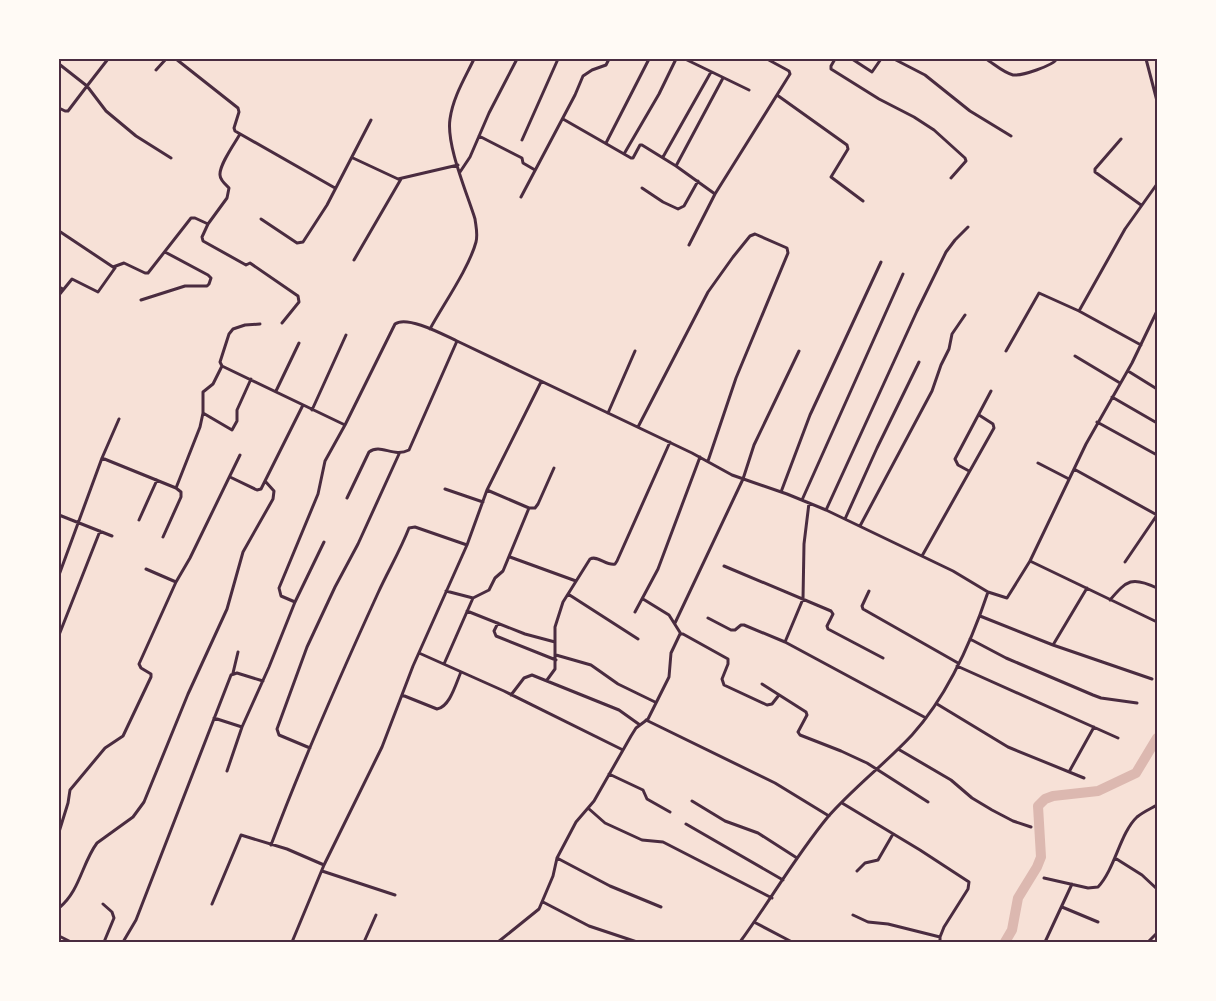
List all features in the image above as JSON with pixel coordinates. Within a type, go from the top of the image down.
[{"type":"street","points":[[59,108],[68,111],[108,59]]},
{"type":"street","points":[[156,70],[166,59]]},
{"type":"street","points":[[176,59],[238,108],[239,112],[234,129],[240,134],[335,188]]},
{"type":"street","points":[[430,329],[465,267],[476,242],[477,230],[475,219],[452,143],[450,120],[455,98],[474,59]]},
{"type":"street","points":[[460,172],[470,157],[489,113],[517,59]]},
{"type":"street","points":[[522,140],[558,59]]},
{"type":"street","points":[[521,197],[563,119],[583,76],[592,70],[606,66],[609,59]]},
{"type":"street","points":[[606,143],[649,59]]},
{"type":"street","points":[[624,154],[659,94],[676,59]]},
{"type":"street","points":[[685,59],[749,90]]},
{"type":"street","points":[[688,245],[715,194],[791,72],[767,59]]},
{"type":"street","points":[[835,59],[830,66],[831,69],[934,130],[965,158],[966,161],[951,178]]},
{"type":"street","points":[[852,59],[872,72],[881,59]]},
{"type":"street","points":[[894,59],[924,75],[970,111],[1011,136]]},
{"type":"street","points":[[986,59],[1006,72],[1015,75],[1051,65],[1057,59]]},
{"type":"street","points":[[1146,59],[1157,101]]},
{"type":"street","points":[[59,64],[87,86],[106,111],[136,136],[171,158]]},
{"type":"street","points":[[663,158],[711,72]]},
{"type":"street","points":[[676,166],[723,78]]},
{"type":"street","points":[[777,95],[847,145],[848,149],[831,177],[863,201]]},
{"type":"street","points":[[563,119],[633,158],[642,144],[715,194]]},
{"type":"street","points":[[261,219],[297,243],[300,243],[312,230],[353,158],[371,120]]},
{"type":"street","points":[[240,134],[222,165],[220,175],[223,182],[229,188],[227,198],[208,224],[202,237],[203,241],[246,265],[250,263],[298,296],[299,302],[282,323]]},
{"type":"street","points":[[479,136],[522,158],[523,163],[535,170]]},
{"type":"street","points":[[1121,139],[1095,169],[1095,172],[1141,205]]},
{"type":"street","points":[[353,158],[400,179],[458,165]]},
{"type":"street","points":[[354,260],[400,179]]},
{"type":"street","points":[[642,188],[663,202],[678,209],[684,206],[698,181]]},
{"type":"street","points":[[1079,311],[1114,247],[1157,184]]},
{"type":"street","points":[[59,295],[71,280],[74,279],[98,292],[116,267],[124,263],[148,273],[191,218],[196,218],[208,224]]},
{"type":"street","points":[[826,510],[946,252],[968,228]]},
{"type":"street","points":[[59,231],[113,267],[116,267]]},
{"type":"street","points":[[638,427],[708,292],[750,236],[755,234],[787,248],[788,253],[736,378],[708,461]]},
{"type":"street","points":[[141,300],[185,286],[207,286],[210,282],[211,278],[208,275],[165,252]]},
{"type":"street","points":[[781,492],[810,415],[881,262]]},
{"type":"street","points":[[802,500],[902,274]]},
{"type":"street","points":[[59,287],[63,289]]},
{"type":"street","points":[[1006,351],[1038,294],[1079,311],[1141,345]]},
{"type":"street","points":[[295,602],[281,596],[279,588],[318,494],[325,462],[395,324],[402,321],[430,329],[457,341],[670,442],[732,475],[802,500],[844,518],[953,571],[988,592],[1007,598],[1030,561],[1097,422],[1128,371],[1157,311]]},
{"type":"street","points":[[860,526],[932,391],[949,349],[952,332],[965,315]]},
{"type":"street","points":[[176,488],[198,436],[203,413],[204,391],[213,384],[222,366],[220,362],[230,332],[233,328],[244,325],[260,324]]},
{"type":"street","points":[[312,410],[346,335]]},
{"type":"street","points":[[346,498],[371,450],[378,449],[399,454],[412,447],[457,341]]},
{"type":"street","points":[[276,391],[299,343]]},
{"type":"street","points":[[608,413],[635,351]]},
{"type":"street","points":[[675,623],[743,479],[754,445],[799,351]]},
{"type":"street","points":[[1075,356],[1120,384]]},
{"type":"street","points":[[844,518],[919,362]]},
{"type":"street","points":[[222,366],[345,425]]},
{"type":"street","points":[[1128,371],[1157,390]]},
{"type":"street","points":[[203,413],[232,430],[237,421],[237,410],[250,379]]},
{"type":"street","points":[[292,942],[324,865],[382,747],[419,653],[467,545],[487,490],[541,382]]},
{"type":"street","points":[[970,472],[958,465],[955,459],[991,390]]},
{"type":"street","points":[[1112,397],[1157,423]]},
{"type":"street","points":[[230,476],[259,490],[263,488],[303,405]]},
{"type":"street","points":[[922,556],[994,428],[993,424],[979,415]]},
{"type":"street","points":[[59,575],[102,458],[119,419]]},
{"type":"street","points":[[1097,422],[1157,455]]},
{"type":"street","points":[[547,680],[555,669],[555,628],[568,594],[591,558],[615,564],[670,442]]},
{"type":"street","points":[[310,748],[279,735],[277,729],[307,647],[334,587],[358,544],[399,454]]},
{"type":"street","points":[[59,832],[70,790],[104,748],[120,738],[128,728],[152,677],[139,664],[176,582],[240,456]]},
{"type":"street","points":[[635,612],[658,569],[700,457]]},
{"type":"street","points":[[102,458],[176,488],[181,492],[181,497],[163,537]]},
{"type":"street","points":[[1038,463],[1070,479]]},
{"type":"street","points":[[487,490],[529,508],[534,508],[538,504],[554,468]]},
{"type":"street","points":[[1074,469],[1157,515],[1124,562]]},
{"type":"street","points":[[139,520],[157,480]]},
{"type":"street","points":[[59,908],[66,902],[80,880],[93,848],[97,843],[133,817],[144,802],[227,608],[243,552],[273,499],[274,491],[265,481]]},
{"type":"street","points":[[445,488],[483,502]]},
{"type":"street","points":[[785,642],[803,599],[804,544],[809,503]]},
{"type":"street","points":[[444,664],[473,598],[489,590],[495,578],[503,571],[529,508]]},
{"type":"street","points":[[59,515],[112,536]]},
{"type":"street","points":[[271,845],[310,748],[410,528],[413,526],[467,545]]},
{"type":"street","points":[[59,635],[100,531]]},
{"type":"street","points":[[227,770],[242,727],[295,602],[324,542]]},
{"type":"street","points":[[510,556],[576,581]]},
{"type":"street","points":[[1030,561],[1157,622]]},
{"type":"street","points":[[724,566],[833,612],[827,626],[828,629],[883,658]]},
{"type":"street","points":[[146,569],[176,582]]},
{"type":"street","points":[[1110,600],[1123,586],[1130,582],[1144,581],[1157,588]]},
{"type":"street","points":[[1053,645],[1087,588]]},
{"type":"street","points":[[446,591],[473,598]]},
{"type":"street","points":[[869,591],[862,606],[864,610],[958,664],[1118,738]]},
{"type":"street","points":[[740,942],[772,898],[797,858],[829,816],[898,749],[937,704],[970,638],[988,592]]},
{"type":"street","points":[[568,594],[638,640]]},
{"type":"street","points":[[643,598],[670,616],[681,634],[728,659],[722,679],[724,685],[767,705],[772,704],[779,695]]},
{"type":"street","points":[[467,611],[526,634],[555,642]]},
{"type":"street","points":[[980,616],[1053,645],[1152,679]]},
{"type":"street","points":[[708,618],[732,630],[744,625],[785,642],[926,718]]},
{"type":"street","points":[[498,623],[494,631],[496,636],[556,657],[591,665],[618,684],[655,702]]},
{"type":"street","points":[[498,942],[536,912],[543,902],[553,876],[557,858],[576,822],[588,808],[640,725],[646,720],[668,677],[671,653],[681,634]]},
{"type":"street","points":[[970,638],[1006,658],[1101,698],[1138,703]]},
{"type":"street","points":[[123,942],[136,920],[233,673],[238,652]]},
{"type":"street","points":[[419,653],[511,695],[623,750]]},
{"type":"street","points":[[402,695],[437,708],[444,707],[461,672]]},
{"type":"street","points":[[233,673],[262,681]]},
{"type":"street","points":[[511,695],[528,675],[532,675],[619,710],[640,725]]},
{"type":"street","points":[[762,684],[807,714],[798,732],[800,735],[841,751],[878,769],[928,802]]},
{"type":"street","points":[[937,704],[1008,747],[1084,778]]},
{"type":"street","points":[[214,718],[242,727]]},
{"type":"street","points":[[646,720],[775,783],[829,816]]},
{"type":"street","points":[[1069,772],[1094,727]]},
{"type":"street","points":[[898,749],[951,780],[972,798],[992,810],[1013,821],[1031,827]]},
{"type":"street","points":[[609,774],[643,790],[647,799],[670,812]]},
{"type":"street","points":[[692,801],[725,821],[758,833],[797,858]]},
{"type":"street","points":[[842,803],[969,882],[968,889],[944,927],[940,942]]},
{"type":"street","points":[[1044,878],[1088,888],[1098,887],[1115,858],[1131,824],[1142,813],[1157,805]]},
{"type":"street","points":[[588,808],[605,823],[642,840],[663,842],[772,898]]},
{"type":"street","points":[[686,824],[783,880]]},
{"type":"street","points":[[857,871],[865,863],[875,861],[881,856],[893,834]]},
{"type":"street","points":[[212,904],[239,837],[242,835],[324,865]]},
{"type":"street","points":[[557,858],[610,886],[661,907]]},
{"type":"street","points":[[1115,858],[1142,875],[1157,889]]},
{"type":"street","points":[[322,871],[395,895]]},
{"type":"street","points":[[1045,942],[1072,884]]},
{"type":"street","points":[[543,902],[590,926],[637,942]]},
{"type":"street","points":[[103,904],[114,914],[104,942]]},
{"type":"street","points":[[1062,907],[1098,922]]},
{"type":"street","points":[[364,942],[376,915]]},
{"type":"street","points":[[853,915],[868,922],[888,924],[940,937]]},
{"type":"street","points":[[754,922],[792,942]]},
{"type":"street","points":[[1148,942],[1157,933]]},
{"type":"street","points":[[59,936],[71,942]]},
{"type":"waterway","points":[[1005,942],[1012,930],[1018,898],[1041,857],[1038,806],[1045,799],[1053,796],[1098,791],[1136,773],[1157,738]]}]
